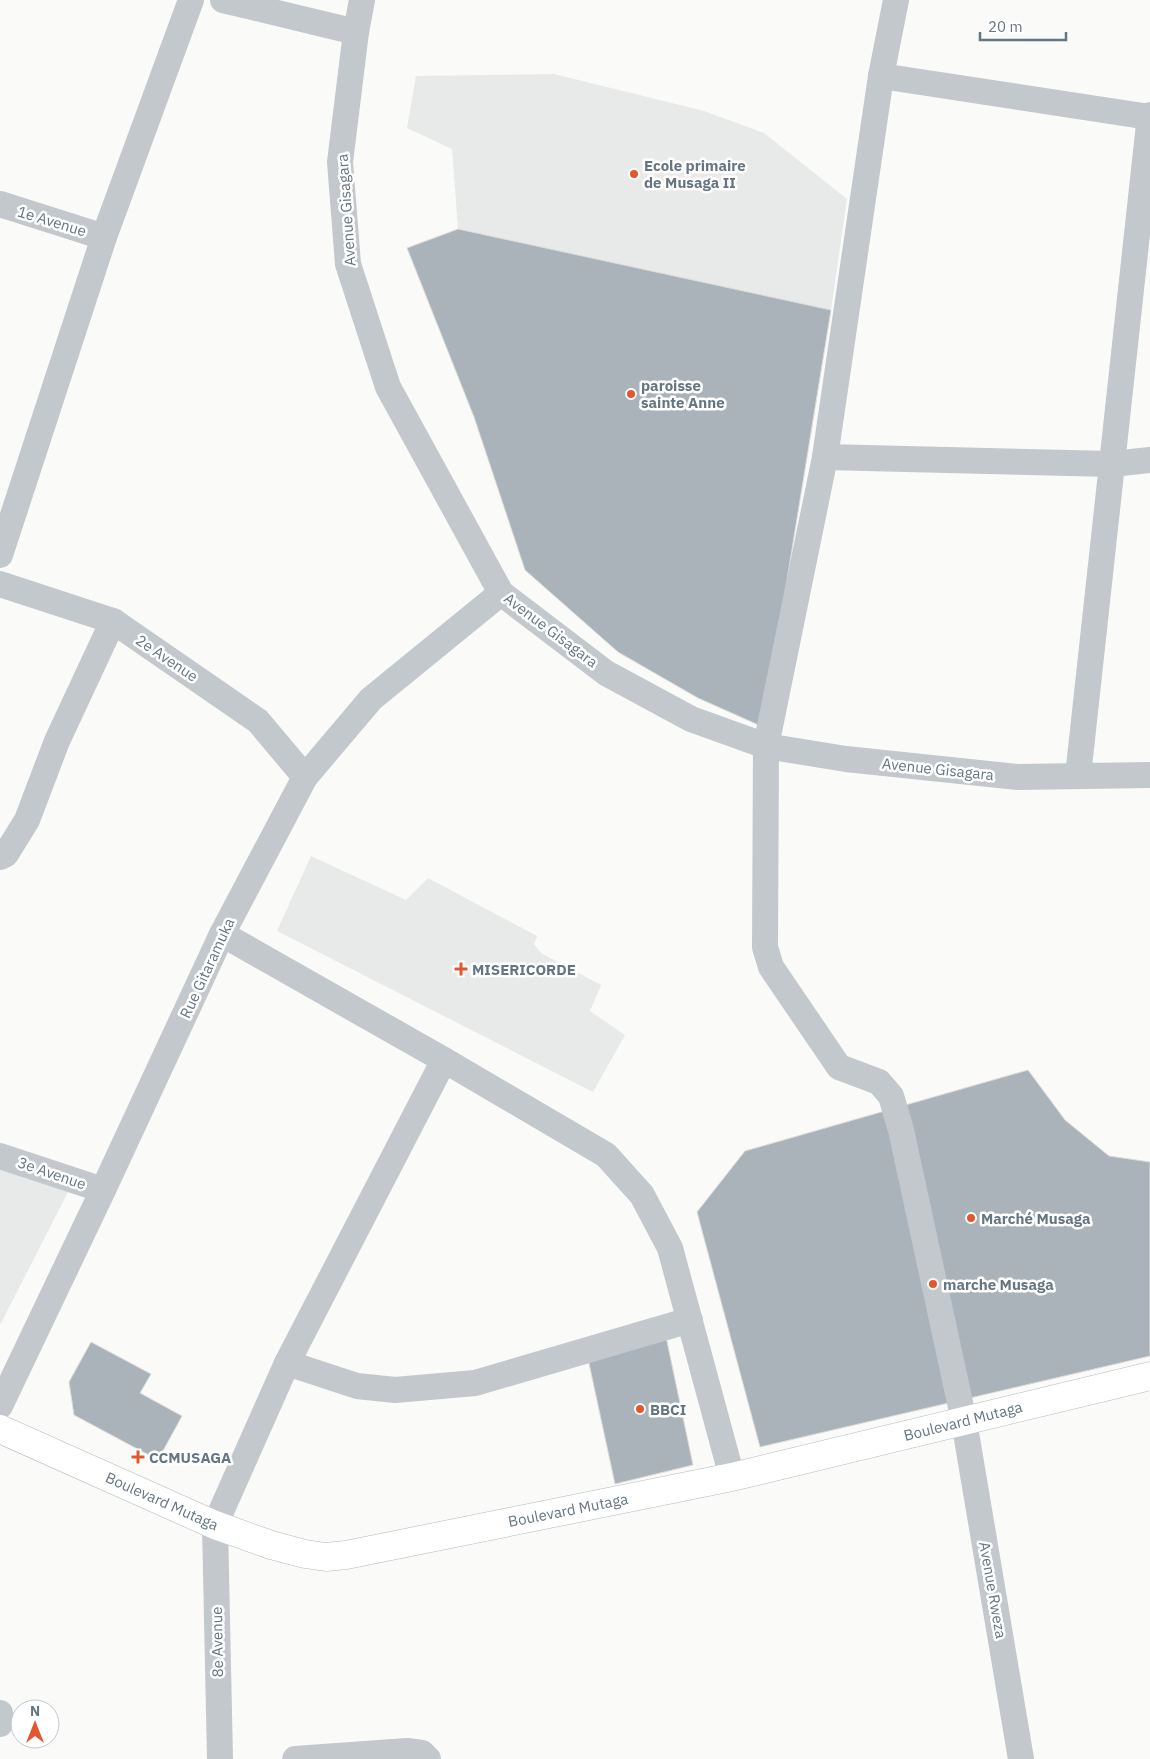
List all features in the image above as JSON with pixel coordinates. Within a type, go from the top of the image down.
[{"type":"street","points":[[0,555],[104,237],[191,0]]},
{"type":"street","points":[[223,0],[356,32]]},
{"type":"street","name":"Avenue Gisagara","points":[[362,0],[356,32],[340,162],[348,264],[388,387],[501,593],[606,673],[691,719],[766,746],[846,759],[1018,777],[1150,775]]},
{"type":"street","name":"Avenue Rweza","points":[[896,0],[881,76],[825,457],[766,746],[765,947],[771,967],[839,1067],[879,1082],[891,1096],[901,1130],[964,1421],[1021,1759]]},
{"type":"street","points":[[881,76],[1150,116],[1078,776]]},
{"type":"street","name":"1e Avenue","points":[[0,204],[104,237]]},
{"type":"street","points":[[825,457],[1112,464],[1150,460]]},
{"type":"street","name":"2e Avenue","points":[[0,584],[113,621],[258,720],[305,777]]},
{"type":"street","name":"Rue Gitaramuka","points":[[0,1406],[222,934],[305,777],[371,699],[501,593]]},
{"type":"street","points":[[0,857],[6,854],[27,820],[57,741],[113,621]]},
{"type":"street","points":[[222,934],[444,1060],[606,1155],[642,1195],[670,1248],[732,1477]]},
{"type":"street","points":[[215,1525],[287,1363],[444,1060]]},
{"type":"street","name":"3e Avenue","points":[[0,1156],[103,1190]]},
{"type":"street","points":[[287,1363],[357,1386],[385,1389],[395,1390],[475,1383],[690,1320]]},
{"type":"street","name":"Boulevard Mutaga","points":[[0,1429],[215,1525],[271,1545],[305,1554],[326,1557],[346,1555],[732,1477],[1150,1376]]},
{"type":"street","name":"8e Avenue","points":[[215,1525],[220,1759]]},
{"type":"street","points":[[0,1713],[0,1724]]},
{"type":"street","points":[[295,1759],[407,1751],[422,1753],[428,1759]]},
{"type":"shaded area","name":"Ecole primaire de Musaga II","points":[[554,74],[704,111],[764,133],[847,199],[831,310],[687,288],[458,229],[452,149],[407,128],[416,76]]},
{"type":"shaded area","name":"MISERICORDE","points":[[311,856],[406,900],[428,878],[537,936],[534,944],[541,953],[601,985],[590,1011],[625,1035],[593,1092],[277,931]]},
{"type":"shaded area","points":[[0,1159],[68,1192],[0,1325]]},
{"type":"building","points":[[458,229],[831,310],[763,727],[698,698],[618,652],[525,570],[474,417],[407,248]]},
{"type":"building","name":"marche Musaga","points":[[1028,1070],[1065,1120],[1109,1156],[1150,1162],[1150,1356],[760,1447],[697,1212],[745,1151]]},
{"type":"building","name":"BBCI","points":[[665,1332],[693,1465],[615,1484],[587,1354]]},
{"type":"building","name":"CCMUSAGA","points":[[91,1342],[151,1374],[140,1393],[182,1416],[158,1460],[74,1415],[69,1382]]},
{"type":"place","name":"Ecole primaire de Musaga II","points":[[634,174]]},
{"type":"place","name":"paroisse sainte Anne","points":[[631,394]]},
{"type":"place","name":"MISERICORDE","points":[[461,969]]},
{"type":"place","name":"Marché Musaga","points":[[971,1218]]},
{"type":"place","name":"marche Musaga","points":[[933,1284]]},
{"type":"place","name":"BBCI","points":[[640,1409]]},
{"type":"place","name":"CCMUSAGA","points":[[138,1457]]}]
